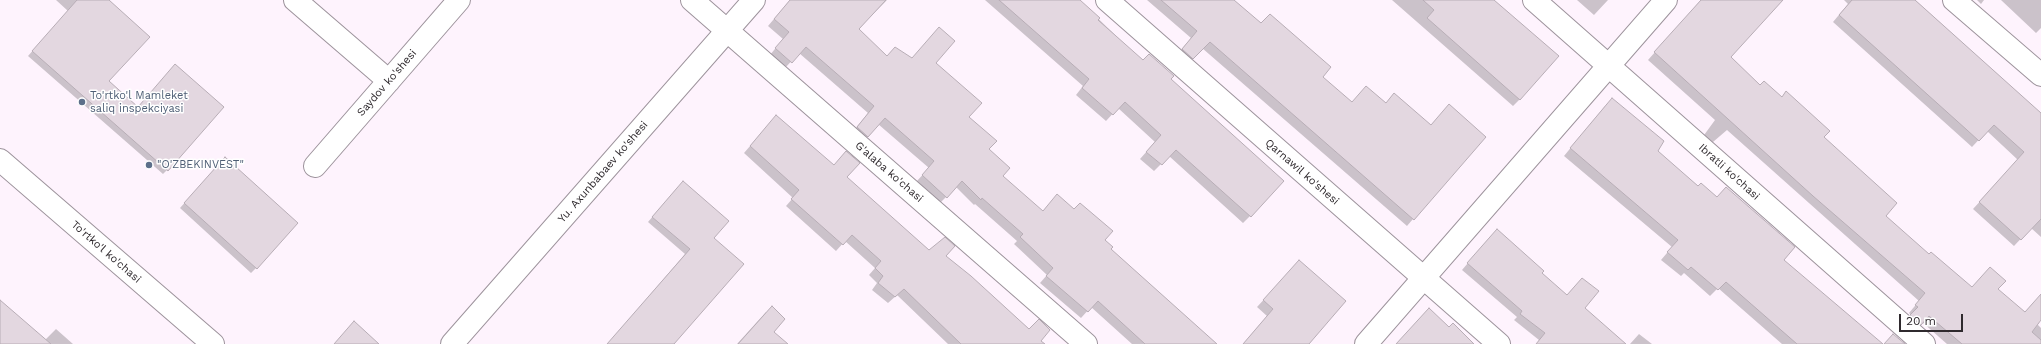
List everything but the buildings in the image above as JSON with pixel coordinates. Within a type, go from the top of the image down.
[{"type":"street","points":[[295,0],[389,81]]},
{"type":"street","name":"Saydov ko'shesi","points":[[315,166],[459,0]]},
{"type":"street","name":"G'alaba ko'chasi","points":[[692,0],[1086,344]]},
{"type":"street","name":"Yu. Axunbabaev ko'shesi","points":[[452,344],[754,0]]},
{"type":"street","name":"Qarnawil ko'shesi","points":[[1107,0],[1499,344]]},
{"type":"street","name":"Ibratli ko'chasi","points":[[1534,0],[1924,344]]},
{"type":"street","points":[[1366,344],[1666,0]]},
{"type":"street","points":[[1954,0],[2041,75]]},
{"type":"street","name":"To'rtko'l ko'chasi","points":[[0,160],[213,344]]},
{"type":"place","name":"To'rtko'l Mamleket saliq inspekciyasi","points":[[82,102]]},
{"type":"place","name":"\"O'ZBEKINVEST\"","points":[[149,165]]}]
